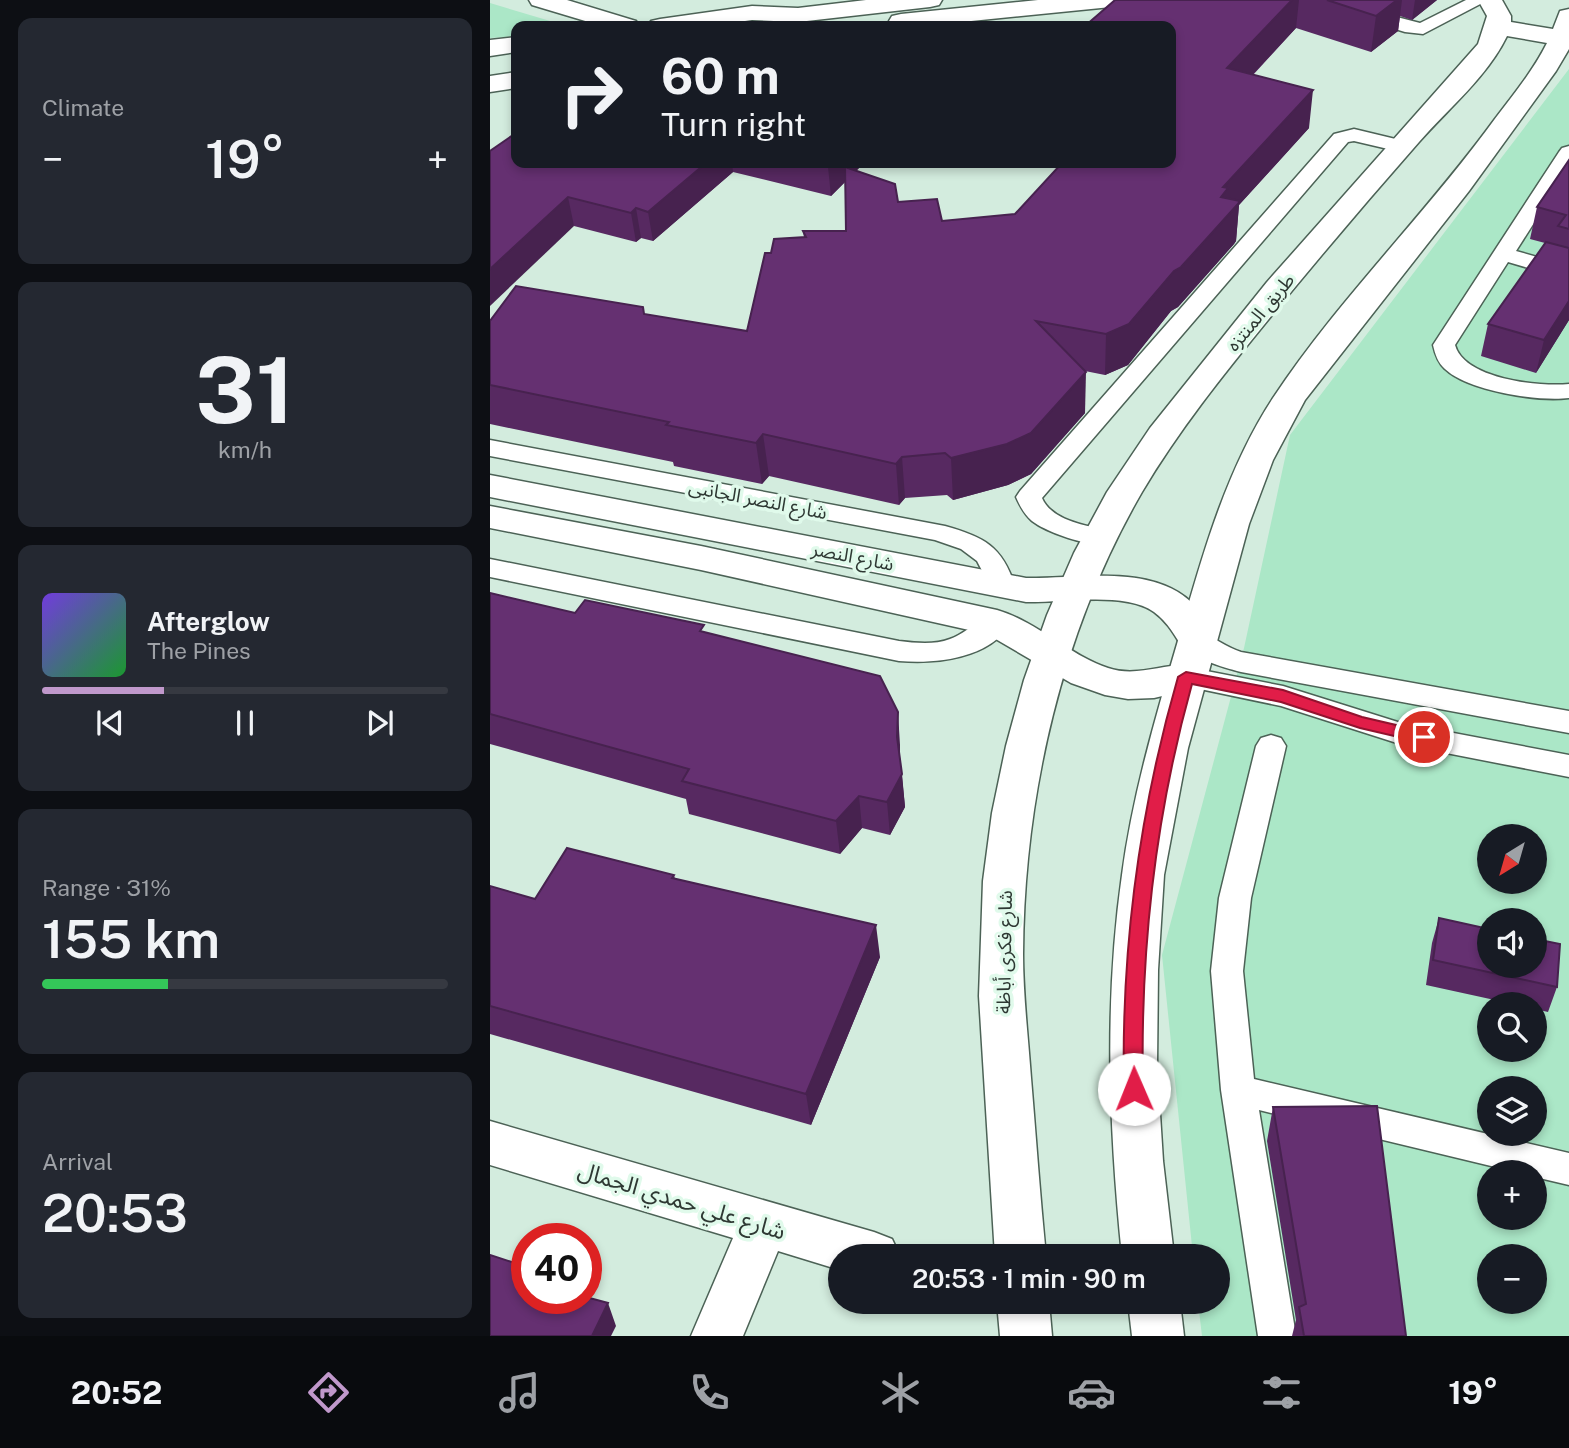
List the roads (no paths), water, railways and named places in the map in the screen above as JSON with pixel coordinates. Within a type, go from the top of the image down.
[{"type":"street","points":[[549,2],[599,0]]},
{"type":"street","points":[[754,19],[777,3],[795,0]]},
{"type":"street","points":[[727,21],[930,0]]},
{"type":"street","points":[[985,21],[1054,7],[1111,0]]},
{"type":"street","points":[[549,2],[611,21]]},
{"type":"street","points":[[897,21],[1004,9],[1054,7]]},
{"type":"street","points":[[1147,1244],[1134,1116],[1132,1034],[1143,874],[1169,736],[1218,565],[1255,460],[1288,399],[1467,177],[1566,27],[1494,14]]},
{"type":"street","name":"طريق المنتزه","points":[[1051,653],[1098,537],[1161,437],[1228,348],[1401,146],[1459,85],[1486,50],[1494,14]]},
{"type":"street","points":[[490,48],[511,46]]},
{"type":"street","points":[[490,84],[511,81]]},
{"type":"street","name":"شارع النصر","points":[[490,486],[1002,586],[1050,592],[1075,592],[1100,587],[1127,588],[1152,595],[1174,607],[1189,622],[1191,659],[1165,684],[1141,687],[1117,685],[1094,680],[1073,670],[1029,638],[997,623],[701,558],[490,517]]},
{"type":"street","name":"شارع فكرى أباظة","points":[[1019,1244],[1001,993],[1001,948],[1006,873],[1022,759],[1051,653]]},
{"type":"street","name":"شارع علي حمدي الجمال","points":[[490,1143],[831,1244]]},
{"type":"street","points":[[717,1336],[764,1225]]},
{"type":"street","points":[[1024,1314],[1026,1336]]},
{"type":"street","points":[[1155,1314],[1158,1336]]},
{"type":"lane","points":[[1343,13],[1368,15],[1423,29],[1479,0]]},
{"type":"lane","points":[[1098,537],[1038,514],[1031,506],[1029,497],[1341,138],[1354,135],[1401,146]]},
{"type":"lane","points":[[1569,152],[1444,345],[1447,356],[1457,367],[1473,375],[1535,391],[1559,394],[1569,391]]},
{"type":"lane","points":[[1503,254],[1569,273]]},
{"type":"lane","name":"شارع النصر الجانبى","points":[[490,448],[962,539],[984,550],[997,565],[1002,586]]},
{"type":"lane","points":[[490,568],[925,654],[951,650],[974,641],[997,623]]},
{"type":"lane","points":[[1191,659],[1217,655],[1241,662],[1569,722]]},
{"type":"lane","points":[[1191,659],[1283,696],[1400,733],[1569,765]]},
{"type":"lane","points":[[1341,715],[1334,705],[1333,695],[1339,686],[1351,680]]},
{"type":"lane","points":[[1271,746],[1235,898],[1230,933],[1229,1010],[1238,1090],[1277,1336]]},
{"type":"lane","points":[[1238,1090],[1569,1169]]}]
